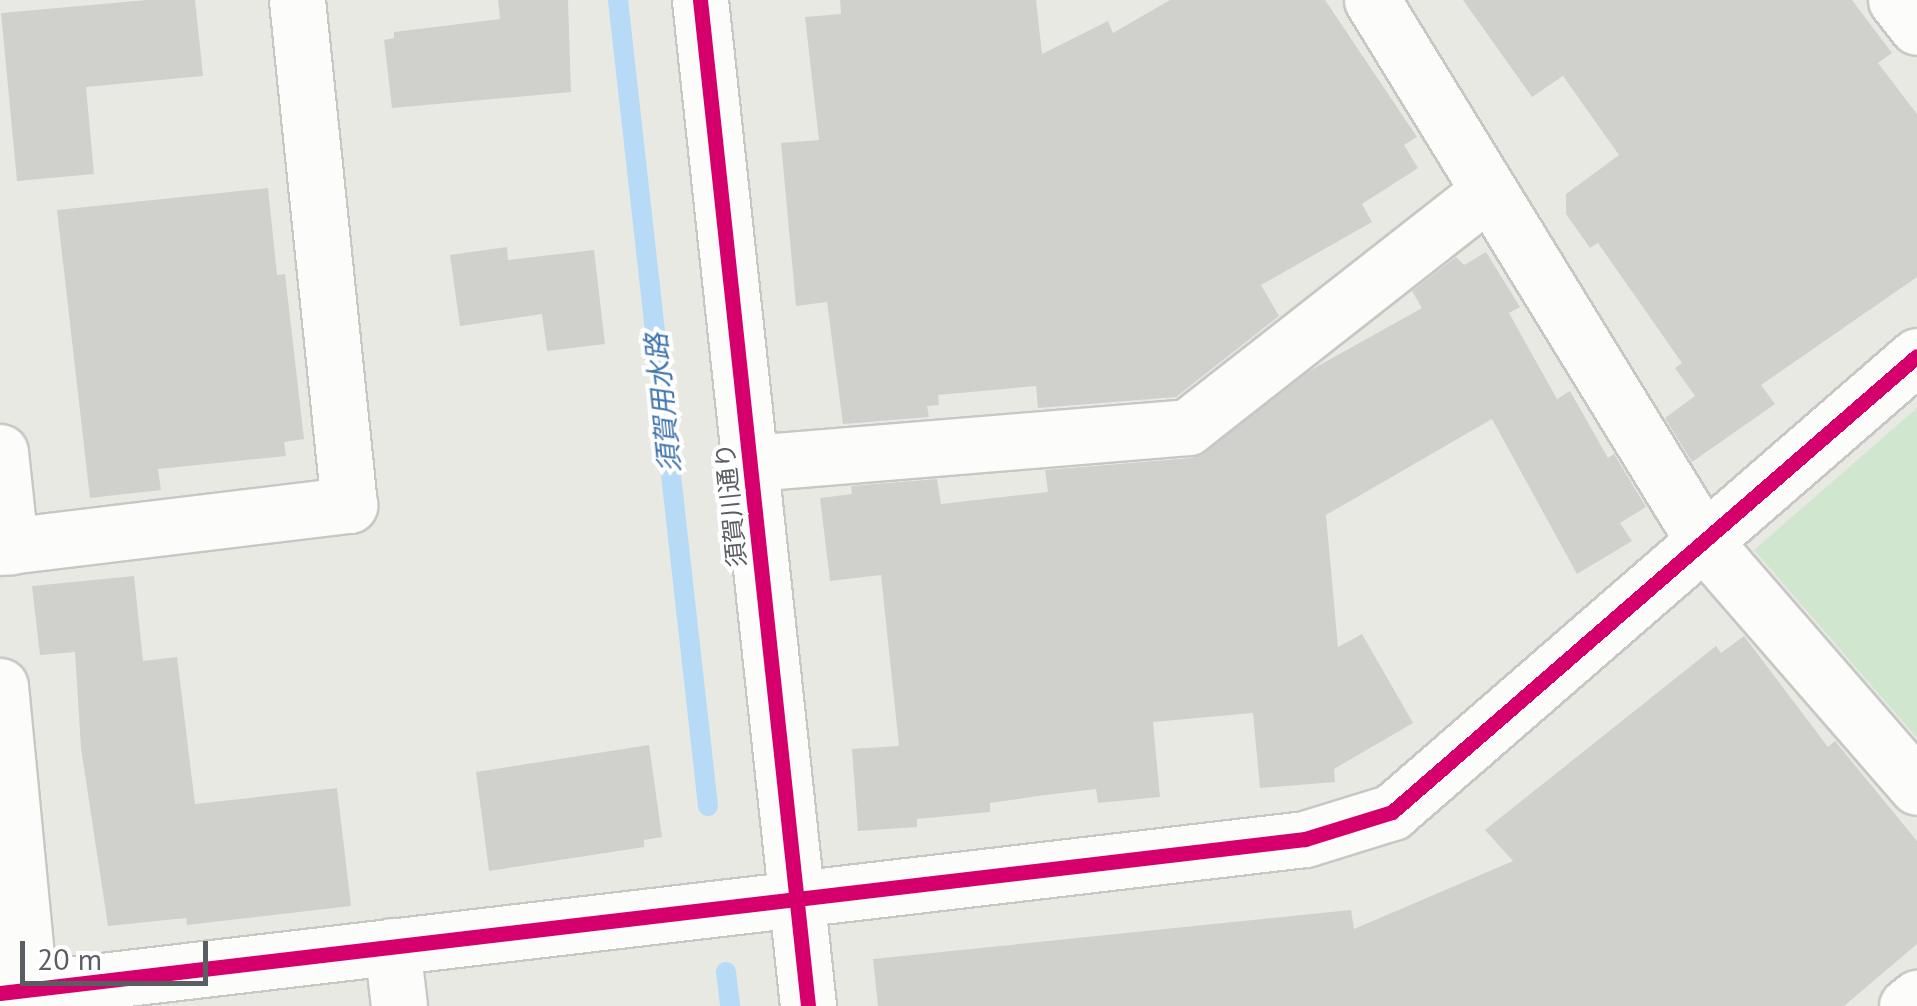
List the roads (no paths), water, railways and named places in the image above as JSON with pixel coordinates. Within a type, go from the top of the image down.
[{"type":"street","points":[[0,452],[5,547],[349,505],[297,0]]},
{"type":"street","name":"須賀川通り","points":[[700,0],[808,1006]]},
{"type":"street","points":[[1372,0],[1706,543],[1917,787]]},
{"type":"street","points":[[1896,0],[1917,27]]},
{"type":"street","points":[[752,463],[1188,426],[1488,192]]},
{"type":"street","points":[[0,686],[43,993],[796,895],[1306,840],[1392,812],[1917,356]]},
{"type":"street","points":[[392,946],[399,1006]]},
{"type":"street","points":[[1908,1006],[1917,998]]},
{"type":"waterway","name":"須賀用水路","points":[[618,0],[708,806]]},
{"type":"waterway","name":"須賀用水路","points":[[726,972],[730,1006]]}]
